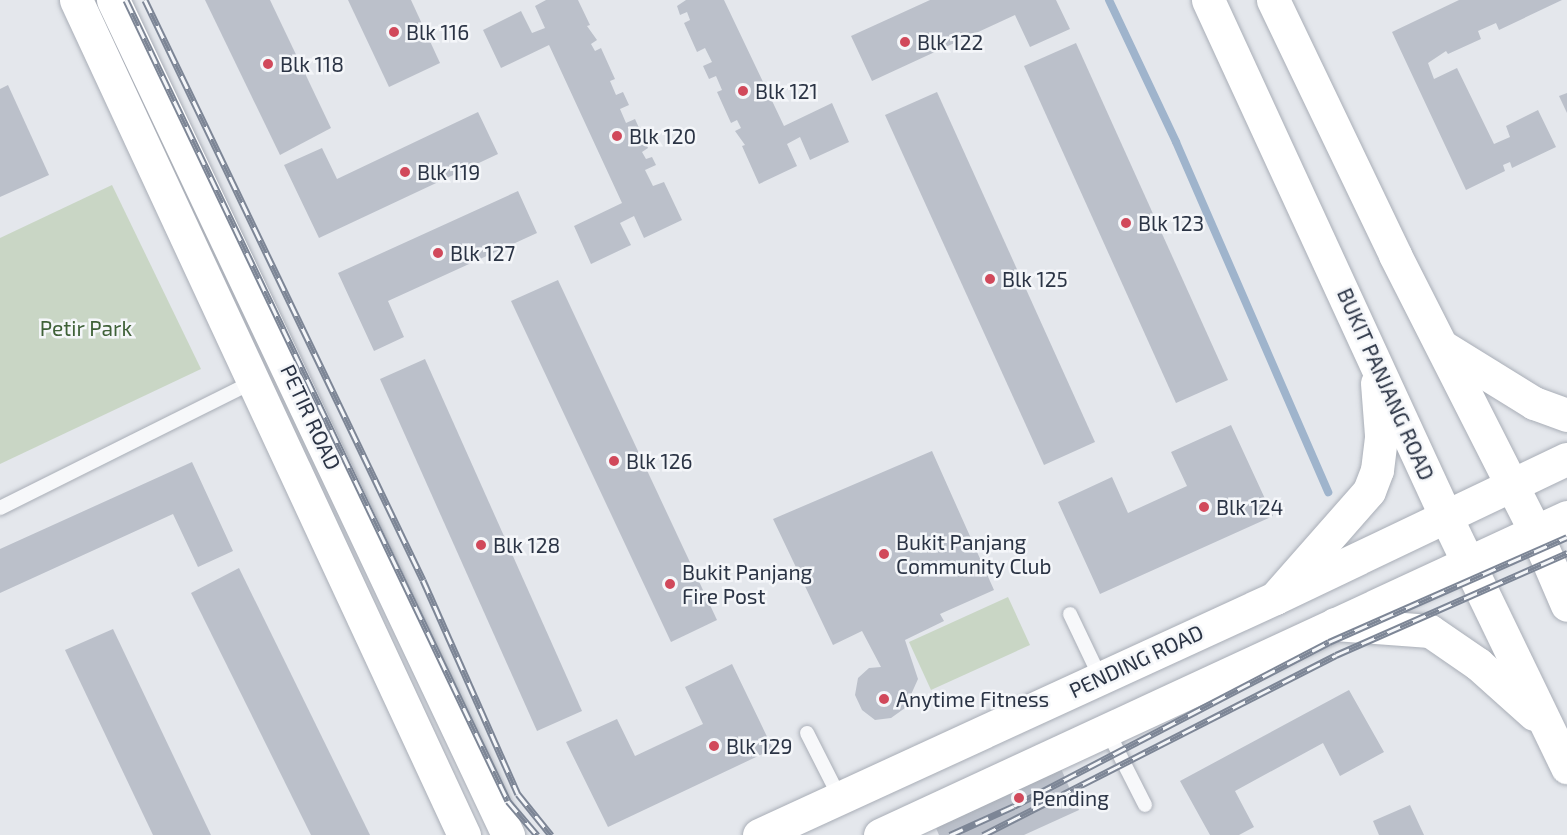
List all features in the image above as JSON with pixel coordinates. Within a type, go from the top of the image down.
[{"type":"main road","name":"PETIR ROAD","points":[[76,0],[464,835]]},
{"type":"main road","name":"PETIR ROAD","points":[[113,0],[508,835]]},
{"type":"main road","name":"BUKIT PANJANG ROAD","points":[[1208,0],[1446,517],[1567,767]]},
{"type":"main road","points":[[1273,0],[1395,255],[1446,348],[1536,533],[1567,605]]},
{"type":"main road","points":[[1446,348],[1534,403],[1567,415]]},
{"type":"main road","points":[[1275,598],[1369,491],[1377,471],[1381,435],[1376,363]]},
{"type":"main road","name":"PENDING ROAD","points":[[759,835],[839,796],[1275,598],[1513,487],[1567,459]]},
{"type":"main road","points":[[880,835],[1106,728],[1469,564],[1567,517]]},
{"type":"main road","points":[[1335,624],[1430,631],[1478,664],[1546,725]]},
{"type":"lane","points":[[0,508],[255,381]]},
{"type":"lane","points":[[1070,614],[1100,677]]},
{"type":"lane","points":[[1106,728],[1145,805]]},
{"type":"lane","points":[[807,733],[839,796]]},
{"type":"green space","name":"Petir Park","points":[[112,185],[201,369],[0,464],[0,238]]},
{"type":"green space","points":[[1008,597],[1030,645],[931,690],[909,642]]},
{"type":"building","name":"Blk 118","points":[[205,0],[270,0],[331,128],[280,155]]},
{"type":"building","name":"Blk 116","points":[[348,0],[411,0],[440,63],[389,87]]},
{"type":"building","name":"Blk 120","points":[[546,0],[578,0],[590,25],[587,26],[597,40],[591,44],[595,51],[601,48],[615,79],[610,81],[616,95],[623,92],[629,105],[620,109],[626,123],[635,119],[648,148],[642,152],[646,159],[652,157],[656,165],[645,170],[653,186],[664,182],[682,220],[644,238],[634,216],[620,223],[631,245],[591,264],[574,226],[622,203],[549,45],[501,68],[483,30],[521,11],[532,33],[545,28],[535,6]]},
{"type":"building","name":"Blk 121","points":[[686,0],[724,0],[784,126],[832,103],[849,142],[810,160],[800,137],[787,144],[797,166],[759,184],[742,146],[745,145],[735,131],[741,128],[737,120],[731,123],[717,92],[722,90],[716,76],[709,79],[703,66],[712,62],[705,48],[697,52],[684,23],[690,20],[687,12],[680,15],[677,6]]},
{"type":"building","name":"Blk 122","points":[[930,0],[1056,0],[1070,29],[1030,47],[1015,15],[872,81],[851,36]]},
{"type":"building","points":[[1459,0],[1562,0],[1499,30],[1496,23],[1478,31],[1481,39],[1448,54],[1446,51],[1428,63],[1434,79],[1457,68],[1494,144],[1510,137],[1506,126],[1538,110],[1556,147],[1512,168],[1510,162],[1503,165],[1505,171],[1466,190],[1392,32]]},
{"type":"building","name":"Blk 123","points":[[1076,43],[1228,380],[1176,403],[1024,66]]},
{"type":"building","points":[[8,85],[49,175],[0,197],[0,89]]},
{"type":"building","name":"Blk 125","points":[[937,92],[1095,442],[1044,465],[885,115]]},
{"type":"building","points":[[1567,93],[1567,113],[1559,96]]},
{"type":"building","name":"Blk 119","points":[[478,112],[498,154],[319,238],[284,165],[322,148],[337,179]]},
{"type":"building","name":"Blk 127","points":[[518,191],[537,233],[388,301],[404,337],[374,351],[338,273]]},
{"type":"building","name":"Blk 126","points":[[558,280],[717,620],[671,642],[511,301]]},
{"type":"building","name":"Blk 128","points":[[425,359],[582,711],[537,731],[380,379]]},
{"type":"building","name":"Blk 124","points":[[1231,425],[1273,516],[1100,594],[1058,502],[1112,477],[1128,513],[1187,486],[1171,452]]},
{"type":"building","name":"Bukit Panjang Community Club","points":[[932,451],[994,590],[940,614],[944,621],[905,640],[918,679],[905,708],[891,718],[875,720],[862,710],[855,695],[858,678],[869,668],[881,667],[862,631],[833,645],[773,519]]},
{"type":"building","points":[[192,462],[233,551],[198,567],[173,514],[0,593],[0,549]]},
{"type":"building","points":[[239,568],[370,835],[311,835],[191,593]]},
{"type":"building","points":[[113,629],[211,835],[153,835],[65,650]]},
{"type":"building","name":"Blk 129","points":[[732,664],[773,749],[608,827],[566,742],[617,719],[635,756],[703,724],[685,687]]},
{"type":"building","points":[[1349,690],[1384,752],[1340,776],[1323,743],[1235,791],[1254,827],[1239,835],[1210,835],[1180,781]]},
{"type":"building","name":"Pending","points":[[1059,764],[1079,810],[1024,835],[939,835],[933,821]]},
{"type":"building","points":[[1410,805],[1424,835],[1379,835],[1373,821]]},
{"type":"waterway","points":[[1109,0],[1176,142],[1328,492]]},
{"type":"railway","points":[[126,0],[508,801],[537,835]]},
{"type":"railway","points":[[145,0],[423,580],[518,794],[551,835]]},
{"type":"railway","points":[[950,835],[1014,806],[1329,642],[1567,537]]},
{"type":"railway","points":[[983,835],[1336,655],[1567,553]]},
{"type":"place","name":"Blk 116","points":[[394,32]]},
{"type":"place","name":"Blk 122","points":[[905,42]]},
{"type":"place","name":"Blk 118","points":[[268,64]]},
{"type":"place","name":"Blk 121","points":[[743,91]]},
{"type":"place","name":"Blk 120","points":[[617,136]]},
{"type":"place","name":"Blk 119","points":[[405,172]]},
{"type":"place","name":"Blk 123","points":[[1126,223]]},
{"type":"place","name":"Blk 127","points":[[438,253]]},
{"type":"place","name":"Blk 125","points":[[990,279]]},
{"type":"place","name":"Blk 126","points":[[614,461]]},
{"type":"place","name":"Blk 124","points":[[1204,507]]},
{"type":"place","name":"Blk 128","points":[[481,545]]},
{"type":"place","name":"Bukit Panjang Community Club","points":[[884,554]]},
{"type":"place","name":"Bukit Panjang Fire Post","points":[[670,584]]},
{"type":"place","name":"Anytime Fitness","points":[[884,699]]},
{"type":"place","name":"Blk 129","points":[[714,746]]},
{"type":"place","name":"Pending","points":[[1019,798]]}]
